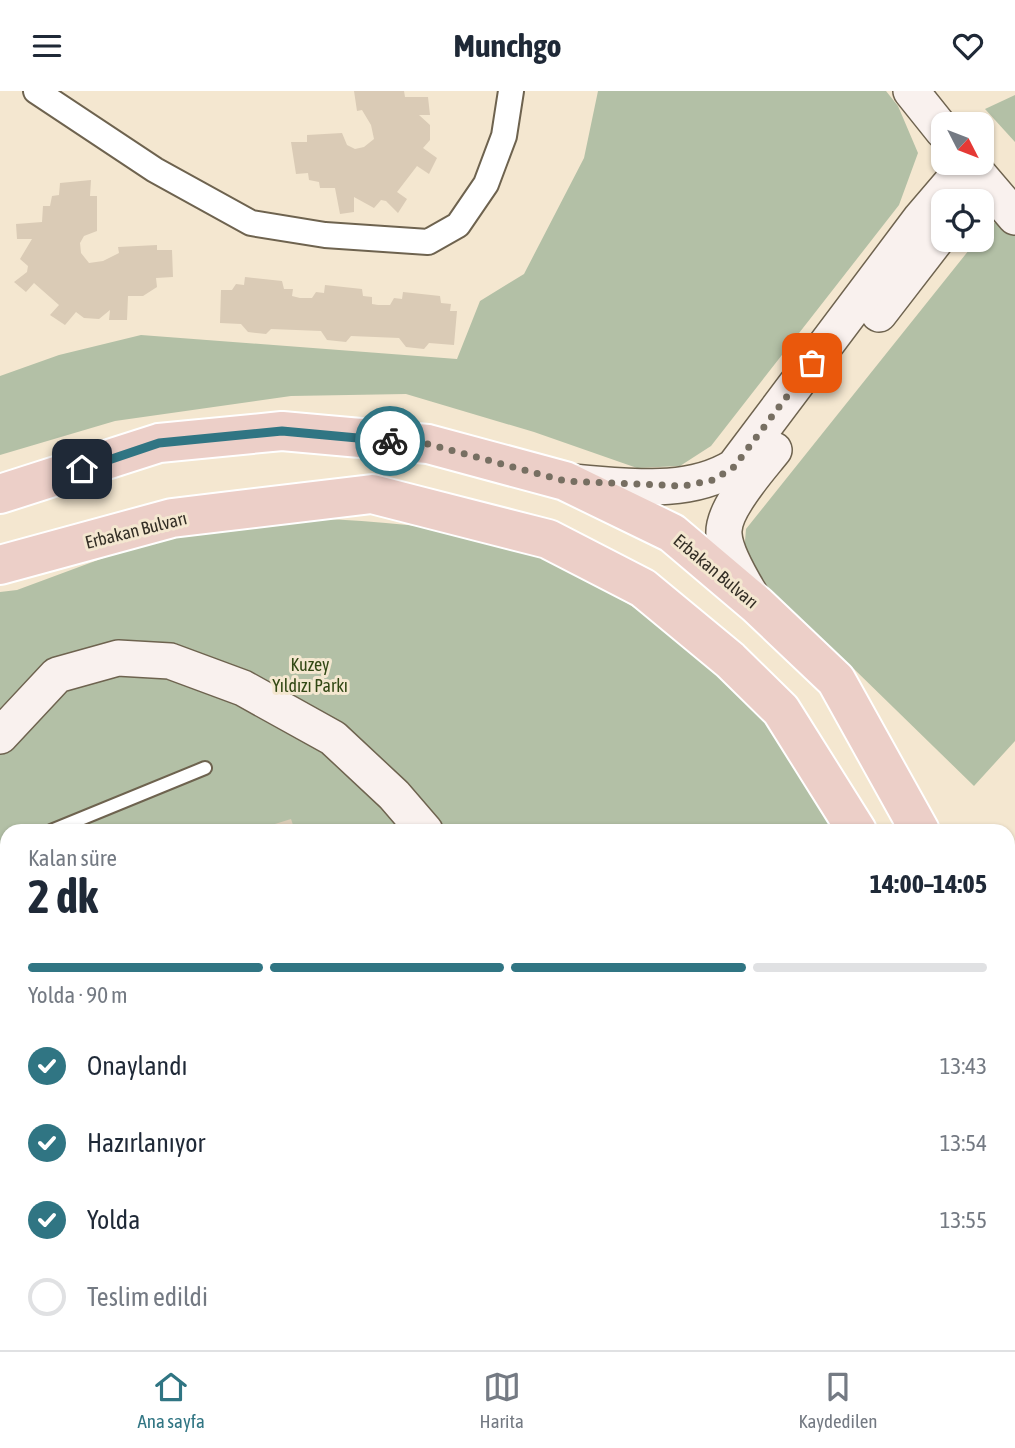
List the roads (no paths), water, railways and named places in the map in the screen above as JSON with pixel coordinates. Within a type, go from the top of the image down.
[{"type":"highway","name":"Erbakan Bulvarı","points":[[0,494],[159,443],[282,431],[428,444],[565,481],[672,533],[757,605],[836,680],[916,824]]},
{"type":"highway","name":"Erbakan Bulvarı","points":[[0,565],[172,518],[372,494],[548,539],[643,588],[730,660],[781,710],[853,824]]},
{"type":"street","points":[[36,91],[155,170],[251,223],[325,235],[428,241],[458,225],[486,184],[504,136],[511,91]]},
{"type":"street","points":[[911,91],[931,116]]},
{"type":"street","points":[[565,481],[683,486],[713,480],[734,467],[921,218],[975,178],[1015,217]]},
{"type":"street","points":[[757,605],[736,572],[724,534],[730,510],[931,246]]},
{"type":"street","points":[[0,736],[57,675],[118,659],[170,661],[243,688],[333,738],[394,795],[419,824]]},
{"type":"lane","points":[[68,824],[205,768]]},
{"type":"park label","name":"Kuzey Yıldızı Parkı","points":[[310,674]]}]
